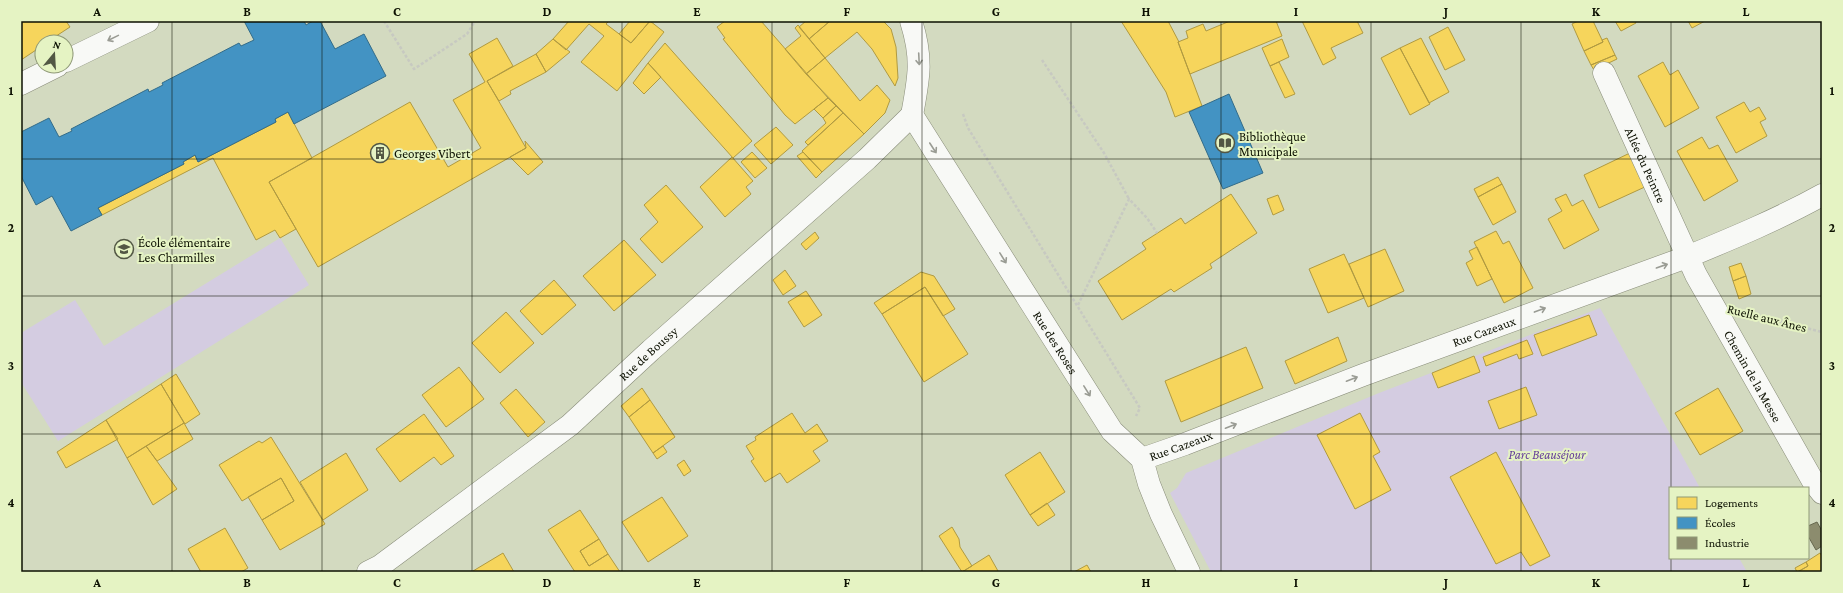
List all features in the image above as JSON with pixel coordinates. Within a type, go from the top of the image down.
[{"type":"street","points":[[74,57],[148,21]]},
{"type":"street","points":[[911,21],[918,43],[920,74],[912,115]]},
{"type":"street","name":"Allée du Peintre","points":[[1604,73],[1687,257]]},
{"type":"street","points":[[21,84],[41,74]]},
{"type":"street","name":"Rue des Roses","points":[[912,115],[1112,431],[1142,459]]},
{"type":"street","name":"Rue de Boussy","points":[[368,572],[380,566],[570,424],[651,350],[868,159],[912,115]]},
{"type":"street","name":"Rue Cazeaux","points":[[1142,459],[1370,372],[1687,257],[1740,236],[1822,195]]},
{"type":"street","name":"Chemin de la Messe","points":[[1687,257],[1814,483],[1822,493]]},
{"type":"street","points":[[1142,459],[1149,484],[1161,514],[1189,572]]},
{"type":"path","points":[[384,21],[414,69],[467,34],[475,21]]},
{"type":"path","points":[[1042,60],[1104,153],[1129,199],[1147,218],[1157,233]]},
{"type":"path","points":[[963,114],[968,128],[1140,408],[1133,420],[1112,431]]},
{"type":"path","points":[[1078,305],[1129,199]]},
{"type":"path","name":"Ruelle aux Ânes","points":[[1713,305],[1822,332]]},
{"type":"green space","points":[[280,238],[309,285],[58,441],[21,382],[21,333],[75,300],[104,346]]},
{"type":"green space","name":"Parc Beauséjour","points":[[1600,308],[1699,487],[1669,487],[1669,559],[1740,559],[1747,572],[1211,572],[1170,493],[1177,488],[1186,473],[1379,393]]},
{"type":"building: Logements","points":[[21,21],[66,21],[70,27],[59,34],[34,34],[34,51],[21,60]]},
{"type":"building: Logements","points":[[569,21],[609,21],[606,24],[631,43],[650,21],[664,32],[617,91],[581,62],[604,36],[589,24],[566,50],[553,39]]},
{"type":"building: Logements","points":[[630,21],[650,21],[631,43],[619,34]]},
{"type":"building: Logements","points":[[725,21],[761,21],[828,98],[795,124],[785,115],[723,39],[725,38],[717,27]]},
{"type":"building: Logements","points":[[806,21],[830,21],[809,39],[799,27]]},
{"type":"building: Logements","points":[[830,21],[883,21],[891,29],[896,47],[898,78],[895,86],[872,49],[857,32],[825,58],[809,39]]},
{"type":"building: Logements","points":[[1121,21],[1168,21],[1179,42],[1202,106],[1175,117],[1166,92]]},
{"type":"building: Logements","points":[[1230,21],[1276,21],[1282,36],[1190,74],[1178,42],[1188,38],[1186,31],[1203,24],[1206,31]]},
{"type":"building: Logements","points":[[1302,21],[1357,21],[1363,33],[1331,48],[1336,58],[1323,65]]},
{"type":"building: Logements","points":[[1578,21],[1593,21],[1603,42],[1584,51],[1572,24]]},
{"type":"building: Logements","points":[[1615,21],[1635,21],[1636,23],[1621,31]]},
{"type":"building: Logements","points":[[1688,21],[1705,21],[1692,28]]},
{"type":"building: Logements","points":[[798,25],[825,58],[806,74],[785,49],[801,36],[795,28]]},
{"type":"building: Logements","points":[[1448,27],[1465,60],[1445,70],[1429,37]]},
{"type":"building: Logements","name":"Georges Vibert","points":[[497,38],[513,66],[487,81],[526,148],[318,267],[269,182],[410,102],[448,167],[481,148],[453,100],[485,82],[469,54]]},
{"type":"building: Logements","points":[[1421,38],[1449,92],[1429,103],[1400,48]]},
{"type":"building: Logements","points":[[1607,38],[1615,55],[1591,65],[1584,51],[1603,42],[1602,40]]},
{"type":"building: Logements","points":[[553,39],[570,52],[546,72],[536,54]]},
{"type":"building: Logements","points":[[1282,39],[1289,57],[1270,66],[1262,48]]},
{"type":"building: Logements","points":[[665,43],[752,141],[733,158],[648,63]]},
{"type":"building: Logements","points":[[1400,48],[1430,104],[1410,115],[1381,58]]},
{"type":"building: Logements","points":[[536,54],[546,72],[510,91],[511,94],[499,101],[487,81]]},
{"type":"building: Logements","points":[[1615,55],[1617,59],[1594,70],[1591,65]]},
{"type":"building: Logements","points":[[825,58],[860,101],[877,85],[890,100],[885,113],[864,134],[806,74]]},
{"type":"building: Logements","points":[[1279,62],[1295,94],[1285,98],[1270,66]]},
{"type":"building: Logements","points":[[1663,62],[1670,75],[1678,70],[1699,108],[1665,127],[1638,76]]},
{"type":"building: Logements","points":[[648,63],[661,77],[644,94],[633,83]]},
{"type":"building: Logements","points":[[828,98],[836,106],[823,118],[814,109]]},
{"type":"building: Logements","points":[[1744,102],[1750,112],[1759,107],[1766,119],[1760,122],[1767,136],[1736,153],[1716,117]]},
{"type":"building: Logements","points":[[836,106],[843,113],[808,145],[805,142],[826,123],[823,118]]},
{"type":"building: Logements","points":[[288,112],[312,158],[269,182],[296,229],[280,238],[275,230],[256,240],[213,158],[102,215],[98,208],[184,164],[183,162],[195,155],[198,162],[276,122],[275,119]]},
{"type":"building: Logements","points":[[843,113],[864,134],[822,172],[802,151]]},
{"type":"building: Logements","points":[[776,127],[793,145],[771,164],[754,145]]},
{"type":"building: Logements","points":[[1702,137],[1709,149],[1718,145],[1738,181],[1704,201],[1677,151]]},
{"type":"building: Logements","points":[[525,141],[543,162],[528,175],[510,157],[526,148]]},
{"type":"building: Logements","points":[[752,152],[767,168],[755,178],[741,162]]},
{"type":"building: Logements","points":[[803,152],[822,172],[816,178],[797,156]]},
{"type":"building: Logements","points":[[1632,152],[1647,186],[1599,208],[1584,175]]},
{"type":"building: Logements","points":[[732,157],[753,181],[746,187],[751,194],[725,217],[700,187]]},
{"type":"building: Logements","points":[[1498,177],[1502,184],[1478,197],[1474,189]]},
{"type":"building: Logements","points":[[1502,184],[1516,212],[1493,225],[1478,197]]},
{"type":"building: Logements","points":[[666,185],[703,227],[662,263],[640,239],[658,222],[644,205]]},
{"type":"building: Logements","points":[[1231,194],[1257,233],[1210,264],[1212,268],[1174,292],[1171,289],[1122,320],[1098,281],[1146,249],[1142,243],[1181,218],[1185,224]]},
{"type":"building: Logements","points":[[1566,194],[1572,206],[1583,200],[1599,230],[1564,249],[1548,219],[1562,211],[1555,199]]},
{"type":"building: Logements","points":[[1278,195],[1284,210],[1273,215],[1267,199]]},
{"type":"building: Logements","points":[[1496,231],[1503,244],[1509,241],[1533,288],[1504,303],[1474,242]]},
{"type":"building: Logements","points":[[815,232],[819,238],[806,250],[801,244]]},
{"type":"building: Logements","points":[[624,240],[656,275],[614,311],[583,276]]},
{"type":"building: Logements","points":[[1477,247],[1492,279],[1477,286],[1466,263],[1473,259],[1469,251]]},
{"type":"building: Logements","points":[[1385,249],[1404,291],[1368,307],[1349,264]]},
{"type":"building: Logements","points":[[1344,254],[1364,298],[1328,313],[1309,269]]},
{"type":"building: Logements","points":[[1741,263],[1746,276],[1733,281],[1729,267]]},
{"type":"building: Logements","points":[[785,270],[796,286],[783,295],[773,280]]},
{"type":"building: Logements","points":[[921,272],[934,276],[955,309],[943,316],[925,287],[882,314],[874,303]]},
{"type":"building: Logements","points":[[1746,276],[1751,294],[1739,299],[1733,281]]},
{"type":"building: Logements","points":[[554,280],[576,305],[542,335],[520,311]]},
{"type":"building: Logements","points":[[925,287],[968,354],[924,382],[882,314]]},
{"type":"building: Logements","points":[[806,291],[822,315],[804,327],[788,302]]},
{"type":"building: Logements","points":[[506,312],[534,343],[500,373],[472,343]]},
{"type":"building: Logements","points":[[1589,315],[1597,335],[1542,356],[1534,335]]},
{"type":"building: Logements","points":[[1338,337],[1347,361],[1295,384],[1285,361]]},
{"type":"building: Logements","points":[[1527,340],[1533,354],[1519,359],[1517,354],[1486,366],[1483,357]]},
{"type":"building: Logements","points":[[1246,347],[1263,388],[1181,422],[1165,381]]},
{"type":"building: Logements","points":[[1474,356],[1480,372],[1438,388],[1432,373]]},
{"type":"building: Logements","points":[[459,367],[484,399],[446,427],[422,395]]},
{"type":"building: Logements","points":[[176,374],[200,414],[185,424],[161,384]]},
{"type":"building: Logements","points":[[161,384],[184,423],[127,458],[106,420]]},
{"type":"building: Logements","points":[[1526,387],[1537,415],[1499,429],[1488,401]]},
{"type":"building: Logements","points":[[642,388],[650,400],[629,417],[621,406]]},
{"type":"building: Logements","points":[[1718,388],[1743,431],[1700,455],[1675,413]]},
{"type":"building: Logements","points":[[516,389],[545,422],[528,437],[500,403]]},
{"type":"building: Logements","points":[[650,400],[675,437],[653,453],[629,417]]},
{"type":"building: Logements","points":[[792,413],[805,433],[817,424],[828,441],[813,451],[820,461],[787,483],[780,473],[765,482],[751,461],[754,459],[746,446],[756,440],[755,437]]},
{"type":"building: Logements","points":[[1360,413],[1380,452],[1373,456],[1391,490],[1355,509],[1317,435]]},
{"type":"building: Logements","points":[[424,414],[454,456],[441,465],[434,457],[400,482],[376,449]]},
{"type":"building: Logements","points":[[106,420],[118,439],[66,468],[57,452]]},
{"type":"building: Logements","points":[[184,423],[193,439],[157,461],[146,446]]},
{"type":"building: Logements","points":[[271,437],[325,524],[280,550],[262,520],[294,501],[281,478],[242,501],[219,465],[259,441],[262,443]]},
{"type":"building: Logements","points":[[146,446],[177,489],[153,505],[127,458]]},
{"type":"building: Logements","points":[[663,446],[667,452],[657,459],[653,453]]},
{"type":"building: Logements","points":[[1040,452],[1065,492],[1030,515],[1005,475]]},
{"type":"building: Logements","points":[[1496,452],[1550,556],[1530,566],[1521,552],[1496,564],[1450,477]]},
{"type":"building: Logements","points":[[346,453],[368,490],[323,520],[300,482]]},
{"type":"building: Logements","points":[[684,460],[691,471],[684,476],[677,465]]},
{"type":"building: Logements","points":[[281,478],[294,501],[262,520],[248,497]]},
{"type":"building: Logements","points":[[662,497],[688,536],[648,562],[622,522]]},
{"type":"building: Logements","points":[[1047,503],[1055,515],[1038,526],[1030,515]]},
{"type":"building: Logements","points":[[580,510],[599,539],[580,551],[589,566],[608,554],[620,572],[575,572],[548,530]]},
{"type":"building: Logements","points":[[952,527],[959,539],[960,547],[972,566],[962,572],[939,536]]},
{"type":"building: Logements","points":[[225,528],[248,568],[241,572],[201,572],[188,549]]},
{"type":"building: Logements","points":[[599,539],[608,554],[589,566],[580,551]]},
{"type":"building: Logements","points":[[503,553],[514,572],[473,571]]},
{"type":"building: Logements","points":[[1820,553],[1822,556],[1822,572],[1798,572],[1808,566],[1806,562]]},
{"type":"building: Logements","points":[[989,555],[998,571],[997,572],[962,572]]},
{"type":"building: Logements","points":[[1806,562],[1808,566],[1797,572],[1795,568]]},
{"type":"building: Logements","points":[[1087,565],[1091,572],[1074,572]]},
{"type":"building: Écoles","points":[[244,21],[304,21],[306,25],[313,21],[320,21],[335,49],[364,34],[386,76],[294,124],[288,112],[275,119],[276,122],[198,162],[195,155],[183,162],[184,164],[98,208],[102,215],[71,231],[52,196],[36,205],[21,176],[21,132],[49,118],[59,137],[72,131],[71,129],[148,89],[149,92],[163,85],[162,83],[239,43],[241,46],[254,40]]},
{"type":"building: Écoles","points":[[1229,94],[1263,173],[1223,189],[1189,112]]},
{"type":"building: Industrie","points":[[1817,522],[1822,531],[1822,546],[1816,550],[1809,538],[1809,526]]},
{"type":"place","name":"Bibliothèque Municipale","points":[[1225,143]]},
{"type":"place","name":"Georges Vibert","points":[[380,153]]},
{"type":"place","name":"École élémentaire Les Charmilles","points":[[124,249]]}]
